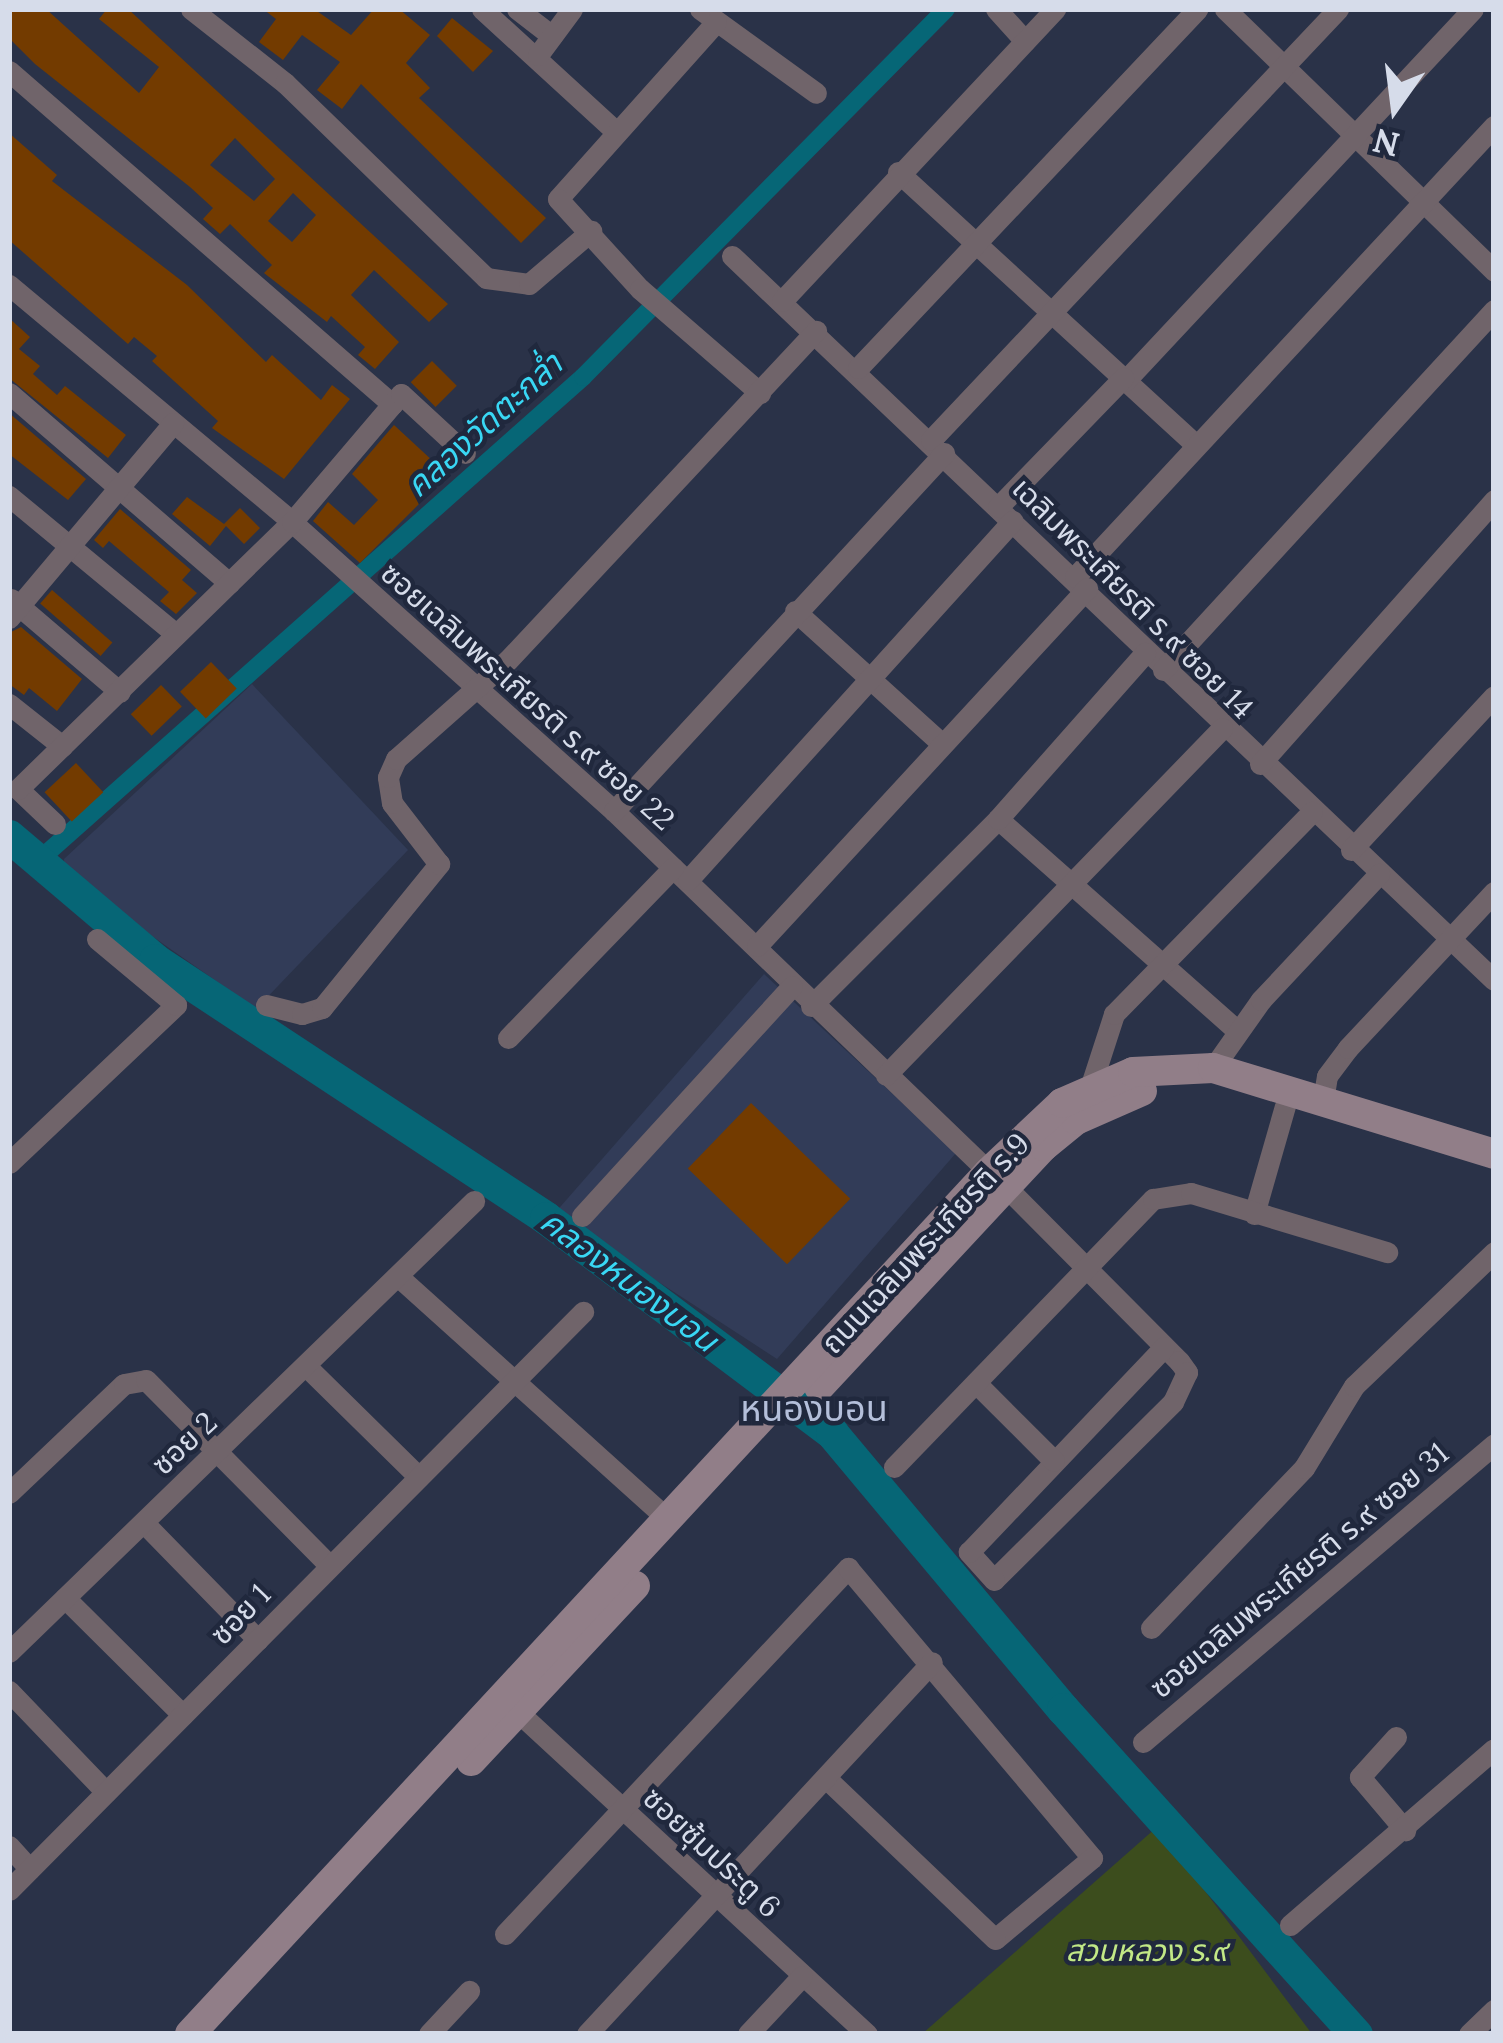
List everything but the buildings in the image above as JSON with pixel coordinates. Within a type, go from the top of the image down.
[{"type":"main road","name":"ถนนเฉลิมพระเกียรติ ร.9","points":[[213,2034],[518,1712],[801,1391],[997,1179],[1040,1119],[1090,1088],[1133,1072],[1213,1068],[1493,1153]]},
{"type":"main road","name":"ถนนเฉลิมพระเกียรติ ร.9","points":[[997,1179],[1076,1120],[1152,1088],[1216,1088],[1493,1153]]},
{"type":"main road","name":"ถนนเฉลิมพระเกียรติ ร.9","points":[[190,2034],[669,1520],[770,1426]]},
{"type":"street","points":[[191,9],[285,82],[486,278],[529,284],[591,231]]},
{"type":"street","points":[[482,9],[545,45]]},
{"type":"street","points":[[517,9],[615,131]]},
{"type":"street","points":[[545,45],[572,9]]},
{"type":"street","points":[[996,9],[1025,41]]},
{"type":"street","points":[[782,301],[1055,9]]},
{"type":"street","points":[[858,368],[974,240],[1198,9]]},
{"type":"street","points":[[1225,9],[1281,69],[1494,271]]},
{"type":"street","points":[[614,811],[795,611],[1049,310],[1338,9]]},
{"type":"street","points":[[508,1038],[680,874],[867,674],[1124,380],[1356,140],[1473,9]]},
{"type":"street","points":[[760,393],[640,289],[558,200],[708,15],[816,93]]},
{"type":"street","points":[[9,71],[392,404]]},
{"type":"street","points":[[757,946],[1081,582],[1195,444],[1494,126]]},
{"type":"street","points":[[898,172],[1195,444]]},
{"type":"street","name":"เฉลิมพระเกียรติ ร.๙ ซอย 14","points":[[731,256],[858,368],[1081,582],[1222,728],[1494,980]]},
{"type":"street","name":"ซอยเฉลิมพระเกียรติ ร.๙ ซอย 22","points":[[9,285],[292,523],[614,811],[757,946],[811,1006],[997,1179],[1164,1347]]},
{"type":"street","points":[[1162,670],[1494,310]]},
{"type":"street","points":[[266,1005],[302,1014],[322,1008],[438,866],[392,803],[388,777],[396,759],[477,687],[816,331]]},
{"type":"street","points":[[9,393],[122,484],[229,583]]},
{"type":"street","points":[[55,824],[18,789],[292,523],[401,394],[465,453]]},
{"type":"street","points":[[120,692],[12,607],[173,423]]},
{"type":"street","points":[[9,496],[176,634]]},
{"type":"street","points":[[1260,764],[1494,500]]},
{"type":"street","points":[[795,611],[940,742]]},
{"type":"street","points":[[811,1006],[998,819],[1145,653]]},
{"type":"street","points":[[1351,850],[1494,695]]},
{"type":"street","points":[[9,704],[62,746]]},
{"type":"street","points":[[886,1075],[1222,728]]},
{"type":"street","points":[[1090,1088],[1114,1014],[1312,812]]},
{"type":"street","points":[[998,819],[1238,1031]]},
{"type":"street","points":[[1213,1068],[1238,1031],[1379,874]]},
{"type":"street","points":[[1323,1101],[1328,1076],[1348,1048],[1494,892]]},
{"type":"street","points":[[9,1162],[176,1005],[97,939]]},
{"type":"street","points":[[582,1216],[792,986]]},
{"type":"street","points":[[1255,1214],[1285,1106]]},
{"type":"street","points":[[894,1467],[1153,1199],[1173,1192],[1387,1252]]},
{"type":"street","name":"ซอย 2","points":[[9,1652],[309,1369],[474,1201]]},
{"type":"street","points":[[1151,1628],[1304,1468],[1354,1386],[1494,1252]]},
{"type":"street","points":[[401,1279],[669,1520]]},
{"type":"street","name":"ซอย 1","points":[[9,1890],[583,1312]]},
{"type":"street","points":[[1164,1347],[1186,1372],[1173,1402],[994,1580],[969,1552],[1164,1347]]},
{"type":"street","points":[[309,1369],[419,1477]]},
{"type":"street","points":[[9,1493],[124,1384],[146,1380],[329,1565]]},
{"type":"street","points":[[976,1383],[1054,1461]]},
{"type":"street","name":"ซอยเฉลิมพระเกียรติ ร.๙ ซอย 31","points":[[1143,1742],[1494,1444]]},
{"type":"street","points":[[144,1523],[258,1640]]},
{"type":"street","points":[[505,1934],[618,1805],[841,1570],[853,1569],[1090,1847],[1088,1866],[995,1939],[826,1778]]},
{"type":"street","points":[[65,1598],[183,1714]]},
{"type":"street","points":[[587,2034],[932,1662]]},
{"type":"street","points":[[9,1691],[106,1792]]},
{"type":"street","name":"ซอยซุ้มประตู 6","points":[[518,1712],[867,2034]]},
{"type":"street","points":[[1396,1737],[1360,1778],[1405,1830]]},
{"type":"street","points":[[1290,1925],[1494,1749]]},
{"type":"street","points":[[9,1846],[30,1869]]},
{"type":"street","points":[[748,2034],[802,1976]]},
{"type":"street","points":[[429,2034],[469,1991]]},
{"type":"street","points":[[1468,2034],[1494,2010]]},
{"type":"shaded area","points":[[252,684],[408,850],[256,1009],[65,875],[64,859]]},
{"type":"shaded area","points":[[764,974],[956,1153],[777,1359],[554,1214]]},
{"type":"green space","name":"สวนหลวง ร.๙","points":[[1157,1827],[1312,2034],[922,2034]]},
{"type":"waterway","name":"คลองวัดตะกล่ำ","points":[[38,861],[583,377],[946,9]]},
{"type":"waterway","name":"คลองหนองบอน","points":[[9,836],[155,960],[546,1218],[832,1433],[1063,1709],[1356,2034]]},
{"type":"district","name":"หนองบอน","points":[[814,1409]]}]
